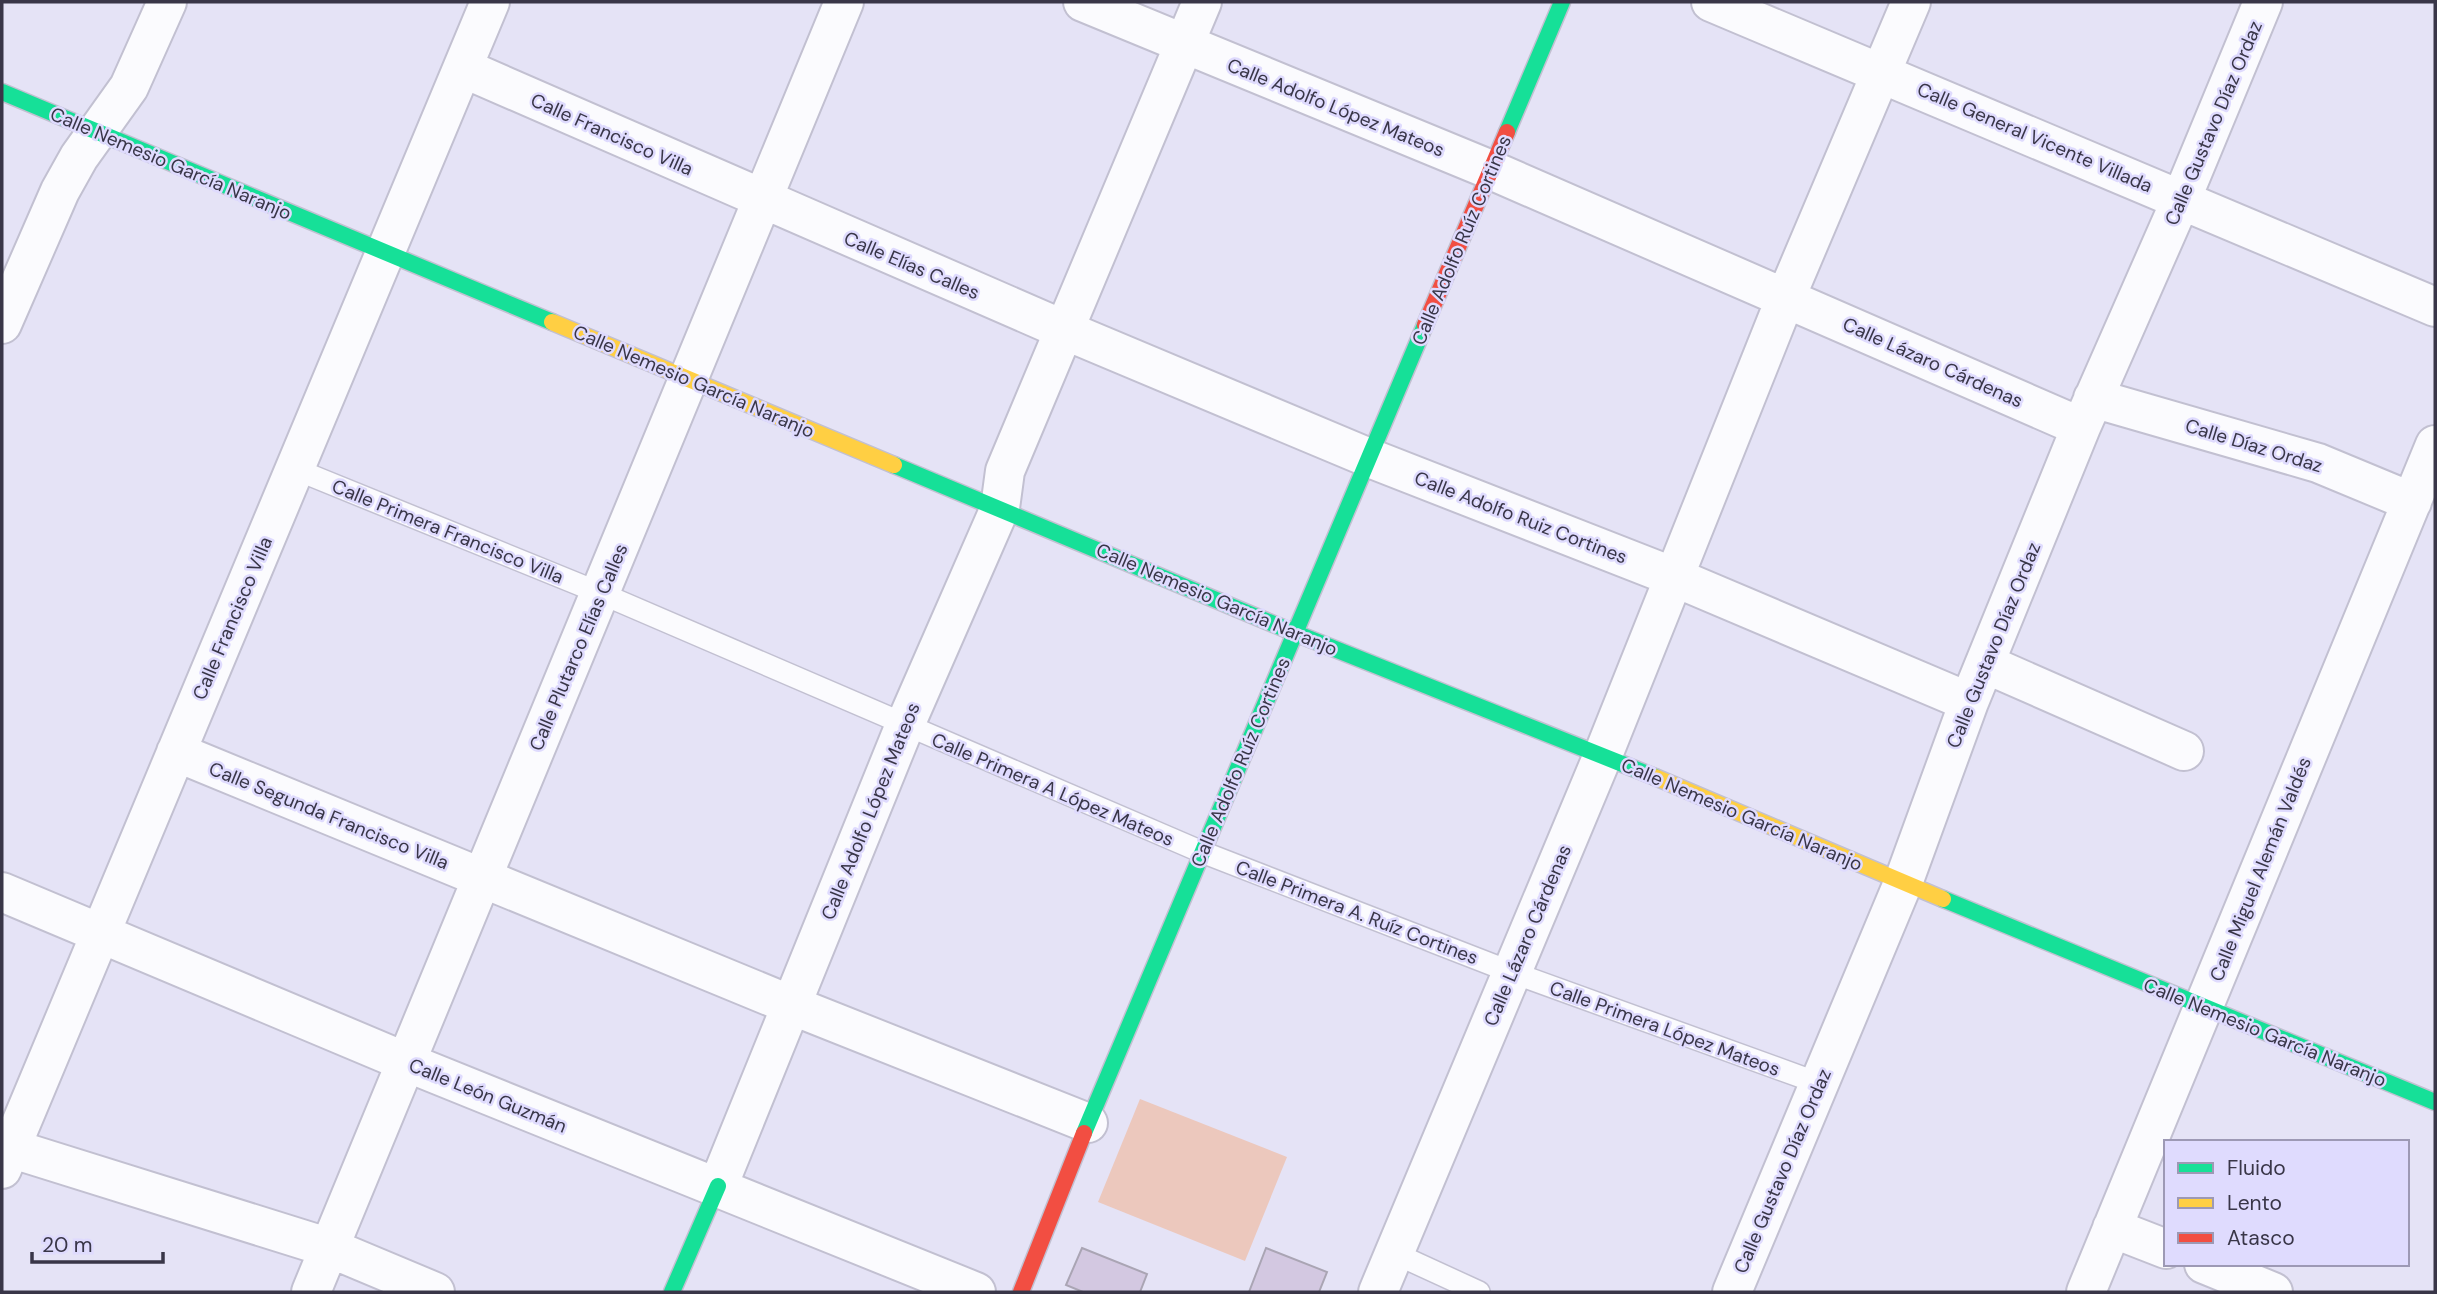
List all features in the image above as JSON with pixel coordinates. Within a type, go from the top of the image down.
[{"type":"street","points":[[2,324],[60,191],[129,87],[167,2]]},
{"type":"street","name":"Calle Francisco Villa","points":[[6,1158],[490,2]]},
{"type":"street","name":"Calle Plutarco Elías Calles","points":[[311,1292],[844,2]]},
{"type":"street","points":[[1083,2],[1181,44]]},
{"type":"street","name":"Calle Adolfo López Mateos","points":[[672,1292],[718,1186],[905,725],[1000,508],[1005,471],[1181,44],[1202,2]]},
{"type":"street","name":"Calle Adolfo Ruíz Cortines","points":[[1021,1292],[1088,1123],[1367,457],[1562,2]]},
{"type":"street","name":"Calle General Vicente Villada","points":[[1712,2],[1882,71],[2435,307]]},
{"type":"street","name":"Calle Lázaro Cárdenas","points":[[1378,1292],[1603,754],[1786,297],[1911,2]]},
{"type":"street","name":"Calle Gustavo Díaz Ordaz","points":[[1732,1292],[1903,883],[1969,702],[2087,412],[2181,200],[2263,2]]},
{"type":"street","name":"Calle Adolfo López Mateos","points":[[1181,44],[1491,170]]},
{"type":"street","name":"Calle Francisco Villa","points":[[463,68],[761,201]]},
{"type":"street","name":"Calle Nemesio García Naranjo","points":[[2,92],[1295,632],[1603,754],[1903,883],[2435,1102]]},
{"type":"street","points":[[1491,170],[1786,297]]},
{"type":"street","name":"Calle Elías Calles","points":[[761,201],[1062,329]]},
{"type":"street","name":"Calle Lázaro Cárdenas","points":[[1786,297],[2087,412]]},
{"type":"street","points":[[1062,329],[1367,457]]},
{"type":"street","name":"Calle Díaz Ordaz","points":[[2087,412],[2318,463],[2412,502]]},
{"type":"street","name":"Calle Miguel Alemán Valdés","points":[[2086,1292],[2435,445]]},
{"type":"street","name":"Calle Adolfo Ruiz Cortines","points":[[1367,457],[1674,577]]},
{"type":"street","points":[[1674,577],[1969,702]]},
{"type":"street","points":[[1986,664],[2184,751]]},
{"type":"street","name":"Calle Segunda Francisco Villa","points":[[176,752],[791,1005],[1088,1123]]},
{"type":"street","name":"Calle León Guzmán","points":[[2,892],[406,1062],[975,1292]]},
{"type":"street","points":[[6,1158],[330,1248],[435,1292]]},
{"type":"street","points":[[2112,1228],[2164,1248]]},
{"type":"street","points":[[2209,1266],[2273,1292]]},
{"type":"lane","name":"Calle Primera Francisco Villa","points":[[295,469],[600,593],[905,725]]},
{"type":"lane","name":"Calle Primera A López Mateos","points":[[905,725],[1202,852]]},
{"type":"lane","name":"Calle Primera A. Ruíz Cortines","points":[[1202,852],[1511,972]]},
{"type":"lane","name":"Calle Primera López Mateos","points":[[1511,972],[1818,1083]]},
{"type":"lane","points":[[1394,1253],[1479,1292]]},
{"type":"shaded area","points":[[1140,1099],[1287,1157],[1245,1261],[1098,1202]]},
{"type":"building","points":[[1082,1248],[1147,1274],[1140,1292],[1083,1292],[1066,1285]]},
{"type":"building","points":[[1266,1248],[1327,1272],[1319,1292],[1249,1292]]},
{"type":"traffic: fast","points":[[1507,132],[1562,2]]},
{"type":"traffic: fast","points":[[2,92],[552,322]]},
{"type":"traffic: fast","points":[[1084,1133],[1425,325]]},
{"type":"traffic: fast","points":[[894,465],[1295,633],[1655,777]]},
{"type":"traffic: fast","points":[[1943,899],[2435,1102]]},
{"type":"traffic: fast","points":[[672,1292],[718,1186]]},
{"type":"traffic: slow","points":[[552,322],[894,465]]},
{"type":"traffic: slow","points":[[1655,777],[1943,899]]},
{"type":"traffic: jam","points":[[1425,325],[1507,132]]},
{"type":"traffic: jam","points":[[1021,1292],[1084,1133]]}]
